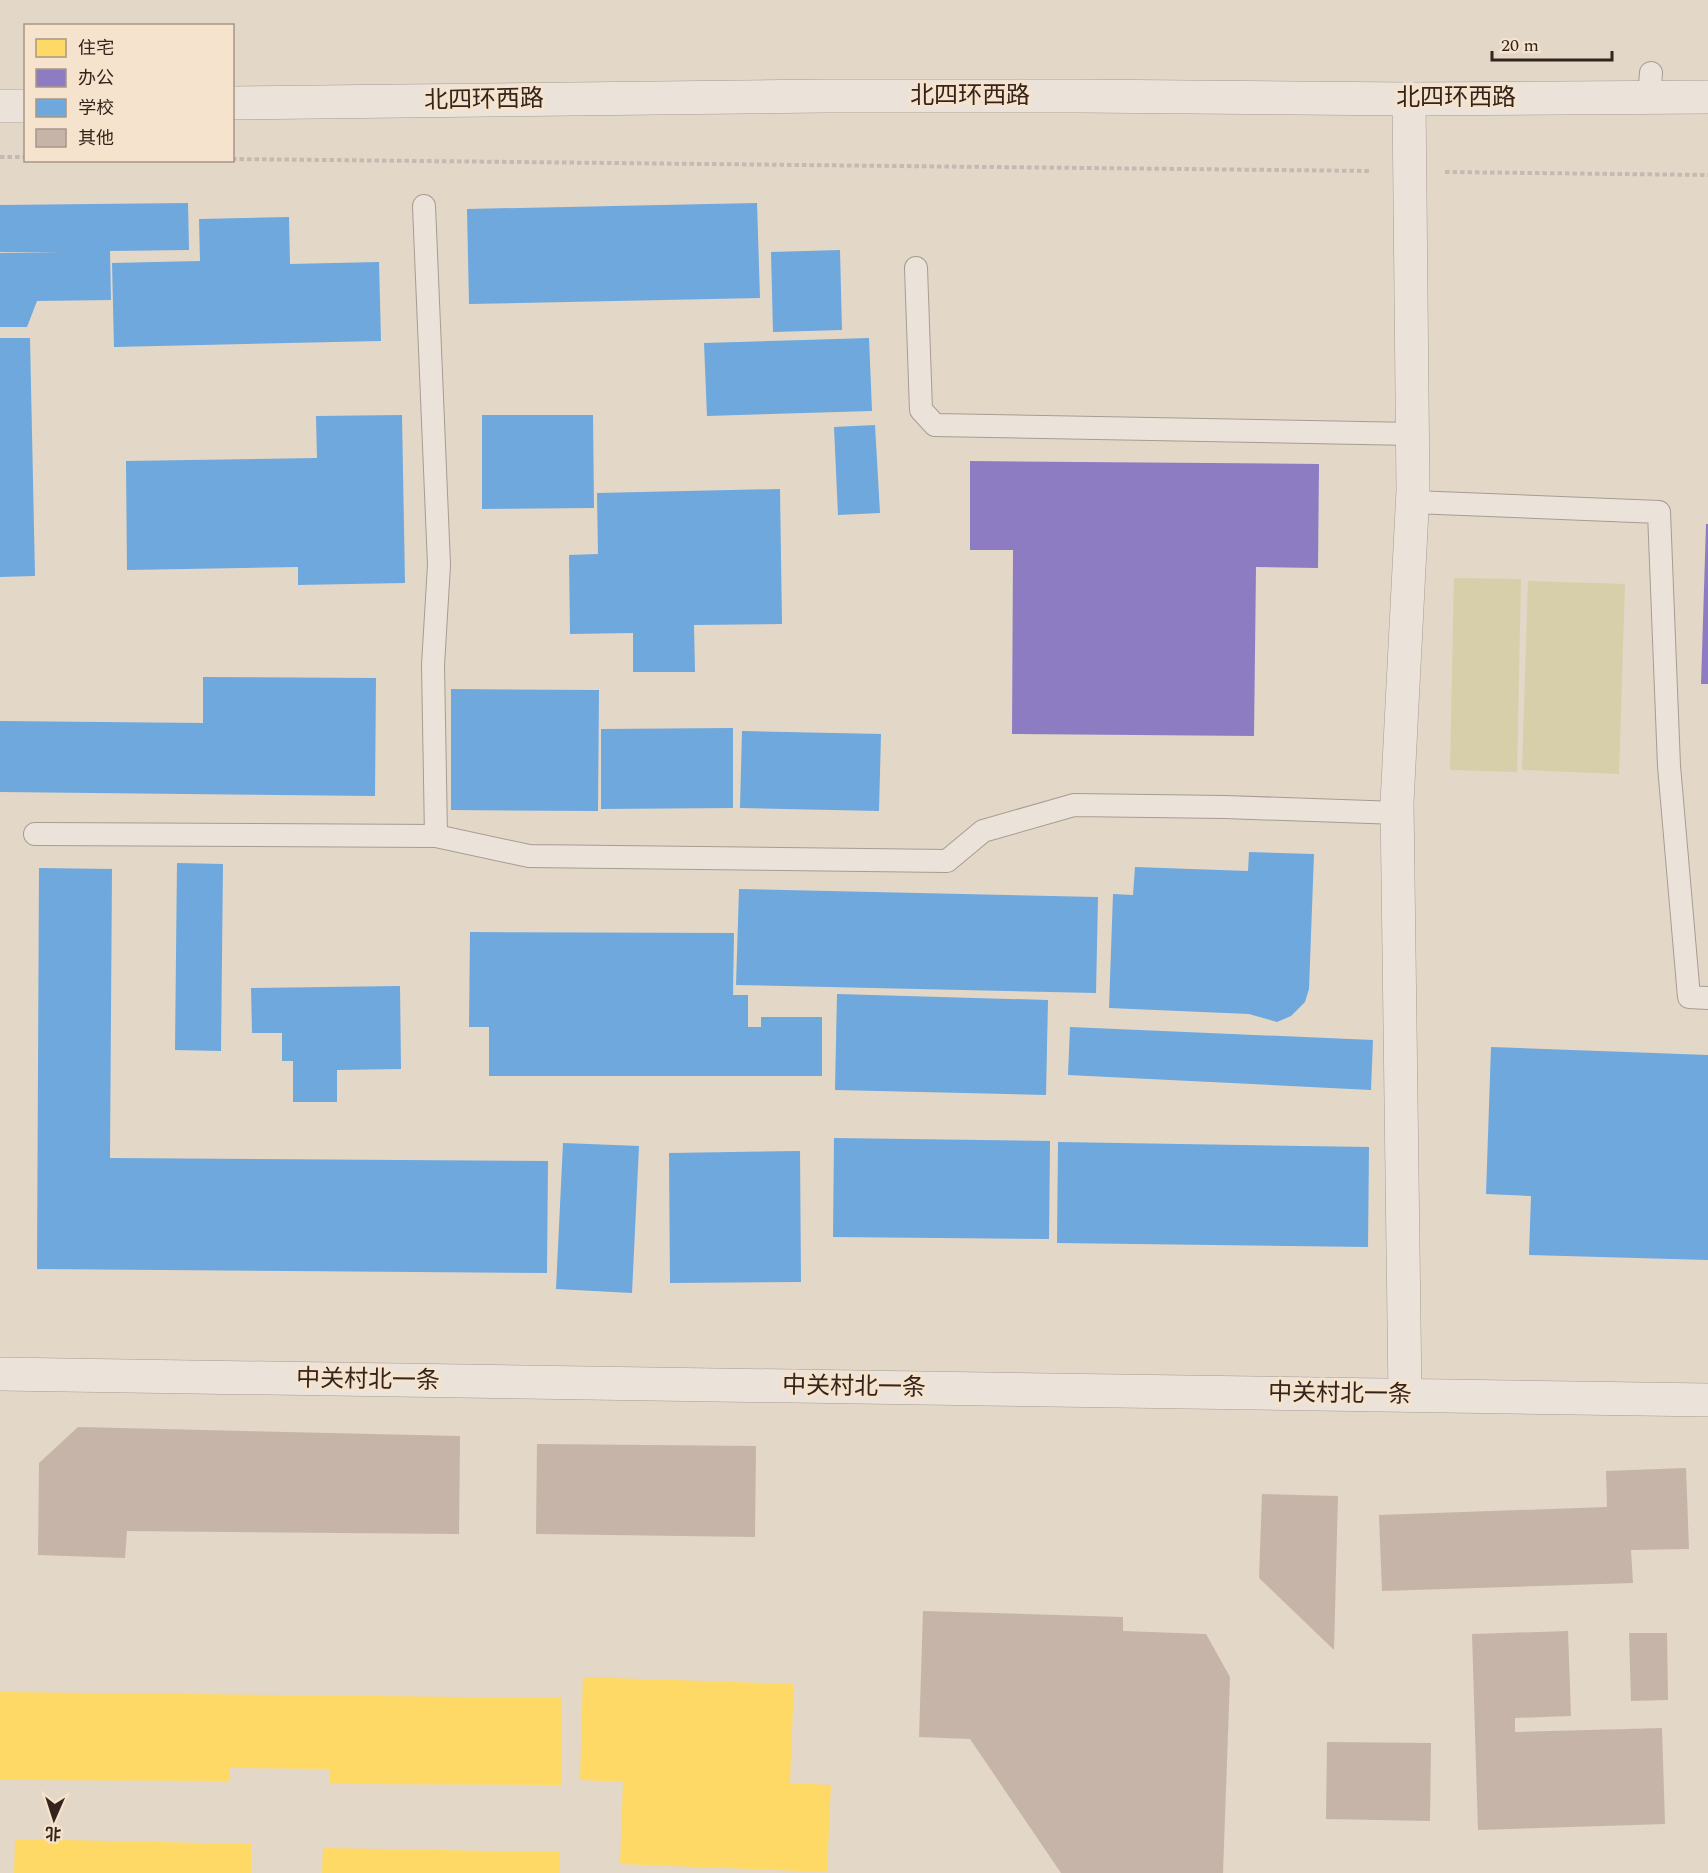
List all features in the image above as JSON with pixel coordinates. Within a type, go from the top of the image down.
[{"type":"street","name":"北四环西路","points":[[234,103],[835,96],[1409,99],[1650,85],[1708,98]]},
{"type":"street","points":[[1405,1395],[1398,813],[1413,502],[1409,99]]},
{"type":"street","points":[[0,106],[24,106]]},
{"type":"street","name":"中关村北一条","points":[[0,1374],[1708,1400]]},
{"type":"lane","points":[[424,206],[439,565],[433,665],[436,836]]},
{"type":"lane","points":[[916,268],[921,410],[935,425],[1413,434]]},
{"type":"lane","points":[[1413,502],[1659,512],[1669,766],[1689,997],[1708,998]]},
{"type":"lane","points":[[35,834],[436,836],[529,856],[947,861],[983,831],[1074,805],[1398,813]]},
{"type":"path","points":[[0,157],[24,157]]},
{"type":"path","points":[[234,159],[1708,175]]},
{"type":"shaded area","points":[[1454,578],[1521,579],[1517,772],[1450,770]]},
{"type":"shaded area","points":[[1528,581],[1625,584],[1619,774],[1522,770]]},
{"type":"building: 住宅","points":[[583,1677],[794,1684],[790,1783],[831,1785],[827,1872],[620,1864],[623,1782],[580,1780]]},
{"type":"building: 住宅","points":[[0,1692],[562,1698],[561,1785],[330,1784],[330,1769],[230,1768],[230,1781],[0,1780]]},
{"type":"building: 住宅","points":[[15,1839],[251,1844],[251,1873],[14,1873]]},
{"type":"building: 住宅","points":[[323,1848],[560,1852],[559,1873],[322,1873]]},
{"type":"building: 办公","points":[[970,461],[1319,464],[1318,568],[1256,567],[1254,736],[1012,734],[1013,550],[970,550]]},
{"type":"building: 办公","points":[[1706,524],[1708,524],[1708,684],[1701,684]]},
{"type":"building: 学校","points":[[188,203],[189,250],[110,251],[111,300],[37,301],[27,327],[0,327],[0,253],[63,252],[0,252],[0,205]]},
{"type":"building: 学校","points":[[757,203],[760,298],[469,304],[467,209]]},
{"type":"building: 学校","points":[[289,217],[290,264],[379,262],[381,341],[114,347],[112,263],[200,261],[199,219]]},
{"type":"building: 学校","points":[[840,250],[842,330],[773,332],[771,252]]},
{"type":"building: 学校","points":[[0,338],[30,338],[35,576],[0,577]]},
{"type":"building: 学校","points":[[869,338],[872,411],[707,416],[704,343]]},
{"type":"building: 学校","points":[[402,415],[405,583],[298,585],[298,567],[127,570],[126,461],[317,458],[316,416]]},
{"type":"building: 学校","points":[[482,415],[593,415],[594,508],[482,509]]},
{"type":"building: 学校","points":[[875,425],[880,513],[838,515],[834,427]]},
{"type":"building: 学校","points":[[780,489],[782,624],[694,625],[695,672],[633,672],[633,633],[570,634],[569,555],[598,554],[597,493]]},
{"type":"building: 学校","points":[[203,677],[376,678],[375,796],[0,792],[0,721],[203,723]]},
{"type":"building: 学校","points":[[451,689],[599,690],[598,811],[451,810]]},
{"type":"building: 学校","points":[[733,728],[733,808],[601,809],[601,729]]},
{"type":"building: 学校","points":[[742,731],[881,734],[879,811],[740,808]]},
{"type":"building: 学校","points":[[1249,852],[1314,854],[1309,989],[1305,1002],[1291,1016],[1277,1022],[1249,1014],[1109,1008],[1113,894],[1133,895],[1135,867],[1248,871]]},
{"type":"building: 学校","points":[[177,863],[223,864],[221,1051],[175,1050]]},
{"type":"building: 学校","points":[[39,868],[112,869],[110,1158],[548,1161],[547,1273],[37,1269]]},
{"type":"building: 学校","points":[[739,889],[1098,897],[1096,993],[736,985]]},
{"type":"building: 学校","points":[[470,932],[734,933],[733,995],[748,995],[748,1027],[761,1027],[761,1017],[822,1017],[822,1076],[489,1076],[489,1027],[469,1027]]},
{"type":"building: 学校","points":[[400,986],[401,1069],[337,1070],[337,1102],[293,1102],[293,1061],[282,1061],[282,1033],[252,1033],[251,988]]},
{"type":"building: 学校","points":[[837,994],[1048,1000],[1046,1095],[835,1090]]},
{"type":"building: 学校","points":[[1070,1027],[1373,1040],[1371,1090],[1068,1075]]},
{"type":"building: 学校","points":[[1491,1047],[1708,1055],[1708,1260],[1529,1255],[1531,1196],[1486,1194]]},
{"type":"building: 学校","points":[[834,1138],[1050,1141],[1049,1239],[833,1237]]},
{"type":"building: 学校","points":[[1058,1142],[1369,1147],[1368,1247],[1057,1243]]},
{"type":"building: 学校","points":[[563,1143],[639,1146],[632,1293],[556,1289]]},
{"type":"building: 学校","points":[[800,1151],[801,1282],[670,1283],[669,1153]]},
{"type":"building: 其他","points":[[78,1427],[460,1436],[459,1534],[127,1531],[125,1558],[38,1555],[39,1463]]},
{"type":"building: 其他","points":[[537,1444],[756,1446],[755,1537],[536,1534]]},
{"type":"building: 其他","points":[[1686,1468],[1689,1549],[1631,1550],[1633,1583],[1382,1591],[1379,1515],[1607,1507],[1606,1471]]},
{"type":"building: 其他","points":[[1262,1494],[1338,1496],[1334,1650],[1259,1578]]},
{"type":"building: 其他","points":[[923,1611],[1123,1617],[1123,1631],[1206,1634],[1230,1677],[1223,1873],[1061,1873],[970,1739],[919,1737]]},
{"type":"building: 其他","points":[[1568,1631],[1571,1716],[1515,1718],[1515,1732],[1662,1728],[1665,1824],[1478,1830],[1472,1634]]},
{"type":"building: 其他","points":[[1629,1633],[1667,1633],[1668,1700],[1631,1701]]},
{"type":"building: 其他","points":[[1327,1742],[1431,1743],[1430,1821],[1326,1819]]}]
